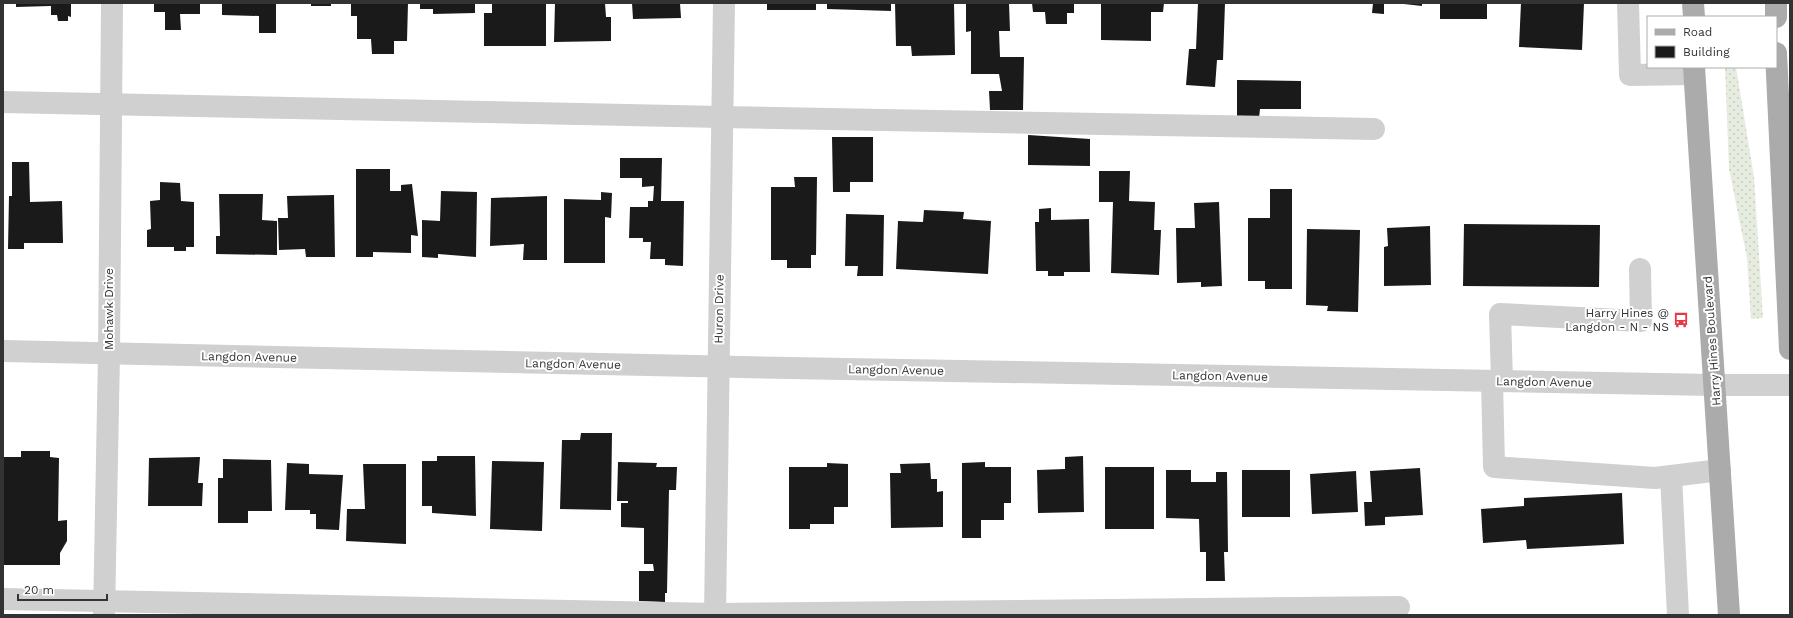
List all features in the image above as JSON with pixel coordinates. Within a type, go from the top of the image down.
[{"type":"main road","points":[[1693,3],[1694,16]]},
{"type":"main road","points":[[1776,3],[1776,16]]},
{"type":"main road","points":[[1777,68],[1790,349]]},
{"type":"main road","name":"Harry Hines Boulevard","points":[[1694,70],[1730,615]]},
{"type":"street","name":"Mohawk Drive","points":[[104,608],[109,354],[112,3]]},
{"type":"street","name":"Huron Drive","points":[[715,614],[724,3]]},
{"type":"street","points":[[1628,3],[1630,75],[1694,70]]},
{"type":"street","points":[[3,102],[1374,129]]},
{"type":"street","points":[[1640,269],[1641,321],[1500,314],[1494,467],[1655,478],[1720,470]]},
{"type":"street","name":"Langdon Avenue","points":[[3,351],[718,367],[1714,385],[1790,385]]},
{"type":"street","points":[[1671,476],[1678,615]]},
{"type":"street","points":[[3,599],[104,608],[715,614],[1399,607]]},
{"type":"shaded area","points":[[1725,68],[1736,68],[1754,177],[1763,318],[1751,319],[1747,258],[1729,169]]},
{"type":"building","points":[[16,3],[71,3],[71,17],[68,16],[68,21],[58,21],[57,15],[51,15],[51,6],[16,7]]},
{"type":"building","points":[[154,3],[200,3],[200,14],[180,14],[181,30],[165,30],[165,12],[154,12]]},
{"type":"building","points":[[222,3],[276,3],[276,33],[259,33],[259,16],[222,15]]},
{"type":"building","points":[[311,3],[331,3],[331,6],[311,6]]},
{"type":"building","points":[[351,3],[408,3],[407,41],[394,41],[394,54],[372,54],[371,39],[357,39],[357,16],[351,16]]},
{"type":"building","points":[[420,3],[475,3],[475,13],[433,14],[433,9],[420,9]]},
{"type":"building","points":[[492,3],[546,3],[546,46],[484,46],[484,13],[492,13]]},
{"type":"building","points":[[555,3],[605,3],[606,17],[611,17],[611,41],[554,42]]},
{"type":"building","points":[[632,3],[680,3],[681,18],[633,19]]},
{"type":"building","points":[[767,3],[816,3],[816,10],[767,10]]},
{"type":"building","points":[[827,3],[891,3],[891,11],[827,9]]},
{"type":"building","points":[[895,3],[954,3],[955,55],[912,56],[911,46],[896,46]]},
{"type":"building","points":[[966,3],[1009,3],[1010,31],[999,31],[1000,57],[1024,57],[1023,110],[990,110],[989,91],[1002,91],[999,74],[971,74],[971,31],[966,32]]},
{"type":"building","points":[[1032,3],[1074,3],[1074,13],[1067,13],[1067,24],[1046,24],[1045,12],[1033,12]]},
{"type":"building","points":[[1101,3],[1164,3],[1163,12],[1151,12],[1151,41],[1101,40]]},
{"type":"building","points":[[1198,3],[1225,3],[1223,60],[1217,60],[1215,87],[1186,85],[1189,49],[1196,49]]},
{"type":"building","points":[[1373,3],[1384,3],[1384,14],[1372,13]]},
{"type":"building","points":[[1395,3],[1422,3],[1422,6]]},
{"type":"building","points":[[1440,3],[1487,3],[1487,19],[1440,19]]},
{"type":"building","points":[[1521,3],[1584,3],[1582,50],[1519,47]]},
{"type":"building","points":[[1237,80],[1301,81],[1301,109],[1260,109],[1259,118],[1237,117]]},
{"type":"building","points":[[1028,135],[1090,139],[1090,166],[1028,165]]},
{"type":"building","points":[[832,137],[873,137],[873,182],[850,182],[850,192],[833,192]]},
{"type":"building","points":[[620,158],[662,158],[661,201],[684,201],[683,266],[665,265],[665,259],[650,259],[651,242],[643,242],[643,238],[629,238],[630,207],[648,207],[648,201],[653,201],[654,186],[642,187],[642,178],[620,178]]},
{"type":"building","points":[[12,162],[29,162],[30,202],[62,201],[63,243],[24,243],[24,249],[8,249],[9,196],[12,196]]},
{"type":"building","points":[[356,169],[390,169],[390,191],[401,191],[401,185],[412,184],[418,236],[411,235],[411,253],[373,252],[373,257],[356,257]]},
{"type":"building","points":[[1099,171],[1130,171],[1129,201],[1155,202],[1154,230],[1161,230],[1159,275],[1111,273],[1113,202],[1099,202]]},
{"type":"building","points":[[794,177],[817,177],[816,255],[811,255],[811,268],[787,268],[787,260],[771,260],[771,187],[795,187]]},
{"type":"building","points":[[160,182],[180,183],[181,201],[194,202],[194,247],[186,247],[186,251],[174,251],[174,247],[147,247],[147,230],[151,229],[150,201],[160,200]]},
{"type":"building","points":[[1270,189],[1292,189],[1292,289],[1265,289],[1265,281],[1248,281],[1248,218],[1270,218]]},
{"type":"building","points":[[441,191],[477,192],[476,257],[438,254],[438,258],[422,257],[422,220],[440,221]]},
{"type":"building","points":[[601,192],[612,193],[611,218],[605,217],[605,263],[564,263],[564,199],[601,200]]},
{"type":"building","points":[[219,194],[263,194],[262,220],[277,221],[277,255],[216,254],[216,236],[220,236]]},
{"type":"building","points":[[334,195],[335,257],[306,257],[305,249],[279,250],[278,218],[288,218],[287,196]]},
{"type":"building","points":[[547,196],[547,260],[523,260],[524,244],[490,246],[491,198]]},
{"type":"building","points":[[1219,202],[1222,286],[1201,287],[1201,282],[1177,283],[1176,228],[1195,228],[1194,203]]},
{"type":"building","points":[[1051,208],[1051,220],[1089,219],[1090,272],[1064,272],[1064,276],[1048,276],[1048,271],[1036,271],[1035,222],[1039,222],[1039,209]]},
{"type":"building","points":[[924,210],[964,212],[963,219],[991,221],[988,274],[896,269],[898,221],[923,222]]},
{"type":"building","points":[[846,214],[884,215],[883,276],[857,276],[858,266],[845,266]]},
{"type":"building","points":[[1464,224],[1600,225],[1599,287],[1463,286]]},
{"type":"building","points":[[1430,226],[1431,285],[1384,286],[1384,247],[1388,246],[1387,228]]},
{"type":"building","points":[[1307,229],[1360,230],[1358,312],[1327,311],[1328,306],[1306,305]]},
{"type":"building","points":[[581,433],[612,433],[611,510],[560,509],[562,440],[580,440]]},
{"type":"building","points":[[21,451],[50,451],[50,457],[59,458],[58,521],[67,520],[67,541],[60,553],[60,565],[3,565],[4,457],[21,457]]},
{"type":"building","points":[[437,456],[475,456],[476,516],[432,513],[432,506],[422,506],[422,461],[437,461]]},
{"type":"building","points":[[1083,456],[1084,512],[1038,513],[1037,470],[1065,469],[1065,457]]},
{"type":"building","points":[[200,457],[198,483],[203,483],[202,506],[148,506],[149,458]]},
{"type":"building","points":[[223,459],[271,460],[272,511],[248,511],[248,523],[218,523],[218,478],[223,478]]},
{"type":"building","points":[[492,461],[544,462],[542,531],[490,529]]},
{"type":"building","points":[[618,462],[657,463],[656,467],[677,467],[676,490],[669,490],[667,593],[665,593],[665,602],[639,601],[639,571],[654,571],[653,564],[644,564],[644,528],[621,527],[621,503],[628,503],[628,501],[617,501]]},
{"type":"building","points":[[985,462],[985,467],[1011,467],[1011,503],[1004,503],[1004,520],[981,520],[981,538],[962,538],[962,463]]},
{"type":"building","points":[[287,463],[309,464],[309,474],[343,475],[339,530],[316,529],[316,514],[310,514],[310,510],[285,510]]},
{"type":"building","points":[[827,463],[848,464],[848,507],[834,507],[834,524],[810,524],[810,529],[789,529],[789,467],[827,467]]},
{"type":"building","points":[[930,463],[931,479],[937,479],[937,492],[943,491],[943,527],[891,528],[890,473],[901,473],[900,464]]},
{"type":"building","points":[[363,464],[406,464],[406,544],[346,541],[347,509],[365,509]]},
{"type":"building","points":[[1105,467],[1154,467],[1154,529],[1105,529]]},
{"type":"building","points":[[1420,468],[1423,515],[1385,517],[1385,525],[1365,526],[1364,502],[1372,502],[1370,471]]},
{"type":"building","points":[[1166,470],[1191,470],[1191,482],[1216,482],[1216,472],[1227,472],[1228,552],[1224,552],[1225,581],[1206,581],[1206,552],[1200,552],[1199,519],[1166,518]]},
{"type":"building","points":[[1242,470],[1290,470],[1290,517],[1242,517]]},
{"type":"building","points":[[1356,471],[1358,512],[1312,514],[1310,474]]},
{"type":"building","points":[[1622,493],[1624,544],[1527,549],[1526,540],[1483,543],[1481,509],[1524,506],[1524,498]]},
{"type":"place","name":"Harry Hines @ Langdon - N - NS","points":[[1681,320]]}]
